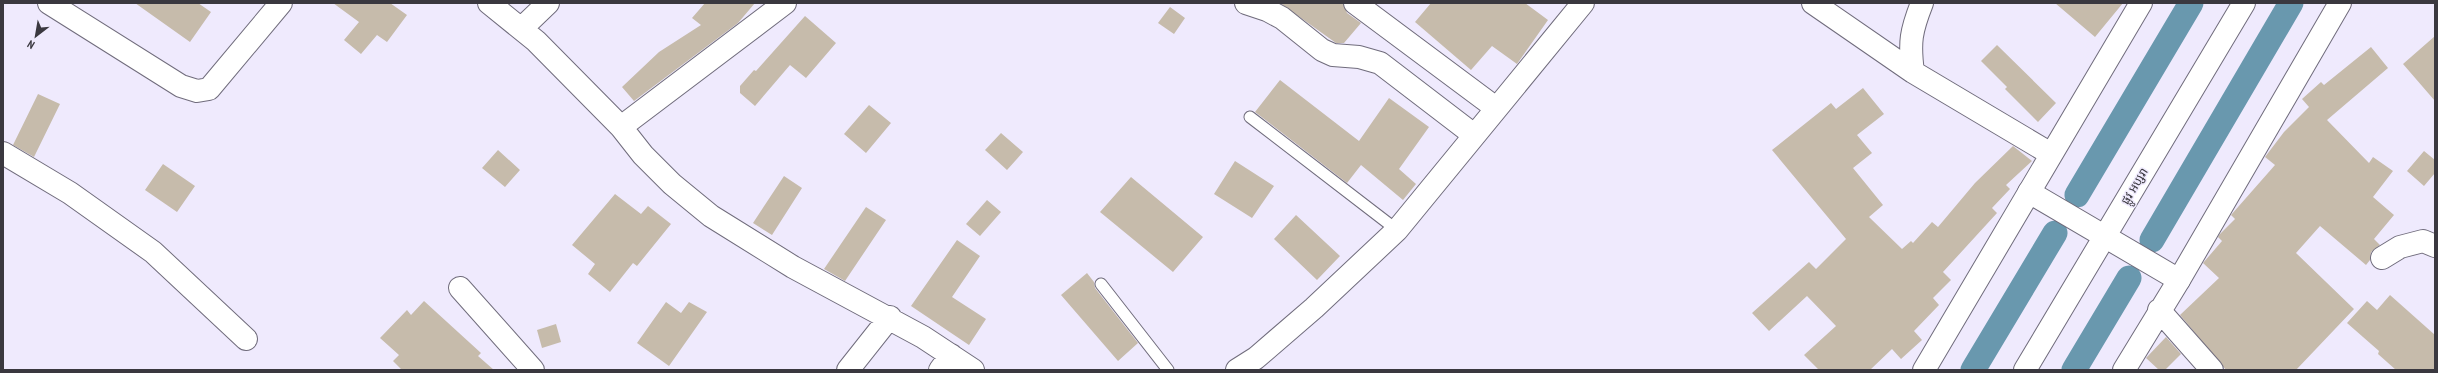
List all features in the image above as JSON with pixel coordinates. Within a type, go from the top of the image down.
[{"type":"street","points":[[49,3],[181,86],[203,91],[209,89],[277,4]]},
{"type":"street","points":[[490,3],[522,28],[621,127],[643,155],[672,184],[712,216],[793,267],[890,317],[946,362],[973,370]]},
{"type":"street","points":[[522,28],[548,3]]},
{"type":"street","points":[[621,127],[785,3]]},
{"type":"street","points":[[1246,3],[1267,10],[1282,18],[1322,50],[1333,55],[1359,57],[1380,63],[1474,135]]},
{"type":"street","points":[[1355,3],[1496,108]]},
{"type":"street","points":[[1237,370],[1256,358],[1291,328],[1397,230],[1496,108],[1548,48],[1583,3]]},
{"type":"street","points":[[1814,3],[1913,72],[2051,154]]},
{"type":"street","points":[[1913,72],[1909,45],[1914,23],[1922,3]]},
{"type":"street","points":[[1924,370],[2141,3]]},
{"type":"street","name":"ផ្លូវ អប្សរា","points":[[2025,370],[2244,3]]},
{"type":"street","points":[[2124,370],[2159,310],[2179,280],[2340,3]]},
{"type":"street","points":[[3,153],[70,193],[153,252],[246,339]]},
{"type":"street","points":[[2029,192],[2179,280]]},
{"type":"street","points":[[2382,258],[2400,247],[2423,241],[2435,246]]},
{"type":"street","points":[[460,288],[533,370]]},
{"type":"street","points":[[2159,310],[2212,370]]},
{"type":"street","points":[[848,370],[890,317]]},
{"type":"lane","points":[[1250,118],[1397,230]]},
{"type":"lane","points":[[1101,284],[1168,370]]},
{"type":"building","points":[[135,3],[198,3],[211,12],[190,42]]},
{"type":"building","points":[[333,3],[390,3],[407,15],[387,42],[377,35],[361,54],[344,40],[359,22]]},
{"type":"building","points":[[705,3],[755,3],[738,23],[634,101],[622,87],[659,52],[701,25],[692,18]]},
{"type":"building","points":[[1280,3],[1343,3],[1347,13],[1361,23],[1344,43],[1336,43]]},
{"type":"building","points":[[1431,3],[1525,3],[1548,20],[1517,64],[1492,46],[1471,70],[1415,22]]},
{"type":"building","points":[[2055,3],[2123,3],[2095,37]]},
{"type":"building","points":[[1170,7],[1185,18],[1174,34],[1158,23]]},
{"type":"building","points":[[805,16],[836,43],[806,78],[790,65],[755,106],[740,93],[740,86],[754,70],[756,71]]},
{"type":"building","points":[[2435,36],[2435,101],[2403,64]]},
{"type":"building","points":[[1997,45],[2056,103],[2038,122],[2005,89],[2007,87],[1981,61]]},
{"type":"building","points":[[2371,47],[2388,68],[2327,120],[2369,163],[2373,157],[2393,171],[2373,197],[2394,215],[2374,239],[2380,245],[2371,252],[2370,260],[2366,265],[2320,226],[2296,253],[2354,309],[2296,370],[2226,370],[2180,315],[2219,278],[2203,263],[2222,241],[2218,237],[2219,235],[2235,219],[2231,215],[2275,165],[2265,157],[2284,132],[2309,107],[2302,99],[2321,82],[2324,85]]},
{"type":"building","points":[[1280,80],[1359,141],[1389,98],[1429,127],[1399,169],[1416,184],[1403,200],[1361,165],[1347,183],[1255,112]]},
{"type":"building","points":[[1863,88],[1884,114],[1857,135],[1872,153],[1853,168],[1883,205],[1869,217],[1902,249],[1911,241],[1913,243],[1932,222],[1938,227],[1975,183],[2013,146],[2032,161],[2006,185],[2010,189],[1992,208],[1997,213],[1943,272],[1951,280],[1933,298],[1939,305],[1914,331],[1922,340],[1901,359],[1892,349],[1870,370],[1819,370],[1804,355],[1836,326],[1807,296],[1769,331],[1752,313],[1809,262],[1816,269],[1846,239],[1772,150],[1831,103],[1836,109]]},
{"type":"building","points":[[38,94],[60,104],[34,157],[13,145]]},
{"type":"building","points":[[869,105],[891,123],[866,153],[844,134]]},
{"type":"building","points":[[1001,133],[1023,152],[1007,170],[985,150]]},
{"type":"building","points":[[498,150],[520,170],[505,187],[482,168]]},
{"type":"building","points":[[2424,151],[2435,160],[2435,173],[2424,186],[2407,171]]},
{"type":"building","points":[[1235,161],[1274,186],[1252,218],[1214,194]]},
{"type":"building","points":[[163,164],[195,186],[177,212],[145,190]]},
{"type":"building","points":[[784,176],[802,188],[772,235],[753,223]]},
{"type":"building","points":[[1131,177],[1203,237],[1173,272],[1100,212]]},
{"type":"building","points":[[615,194],[641,214],[648,206],[671,224],[637,266],[633,263],[610,292],[588,274],[595,264],[572,245]]},
{"type":"building","points":[[987,200],[1001,212],[980,236],[966,224]]},
{"type":"building","points":[[866,207],[886,220],[845,281],[824,269]]},
{"type":"building","points":[[1296,215],[1340,256],[1317,280],[1274,239]]},
{"type":"building","points":[[957,240],[980,256],[952,297],[986,319],[969,345],[911,306]]},
{"type":"building","points":[[1087,273],[1094,282],[1095,288],[1138,343],[1118,361],[1061,295]]},
{"type":"building","points":[[2390,295],[2435,335],[2435,370],[2396,370],[2378,354],[2379,351],[2347,323],[2367,301],[2377,310]]},
{"type":"building","points":[[424,301],[481,353],[478,356],[494,370],[402,370],[393,361],[399,355],[380,338],[407,310],[411,315]]},
{"type":"building","points":[[666,302],[681,313],[689,302],[707,312],[669,366],[637,343]]},
{"type":"building","points":[[556,324],[561,342],[542,348],[537,330]]},
{"type":"building","points":[[2166,337],[2181,354],[2165,370],[2159,370],[2146,358]]},
{"type":"waterway","points":[[2077,195],[2191,3]]},
{"type":"waterway","points":[[2152,240],[2291,3]]},
{"type":"waterway","points":[[1973,370],[2055,233]]},
{"type":"waterway","points":[[2074,370],[2129,278]]}]
